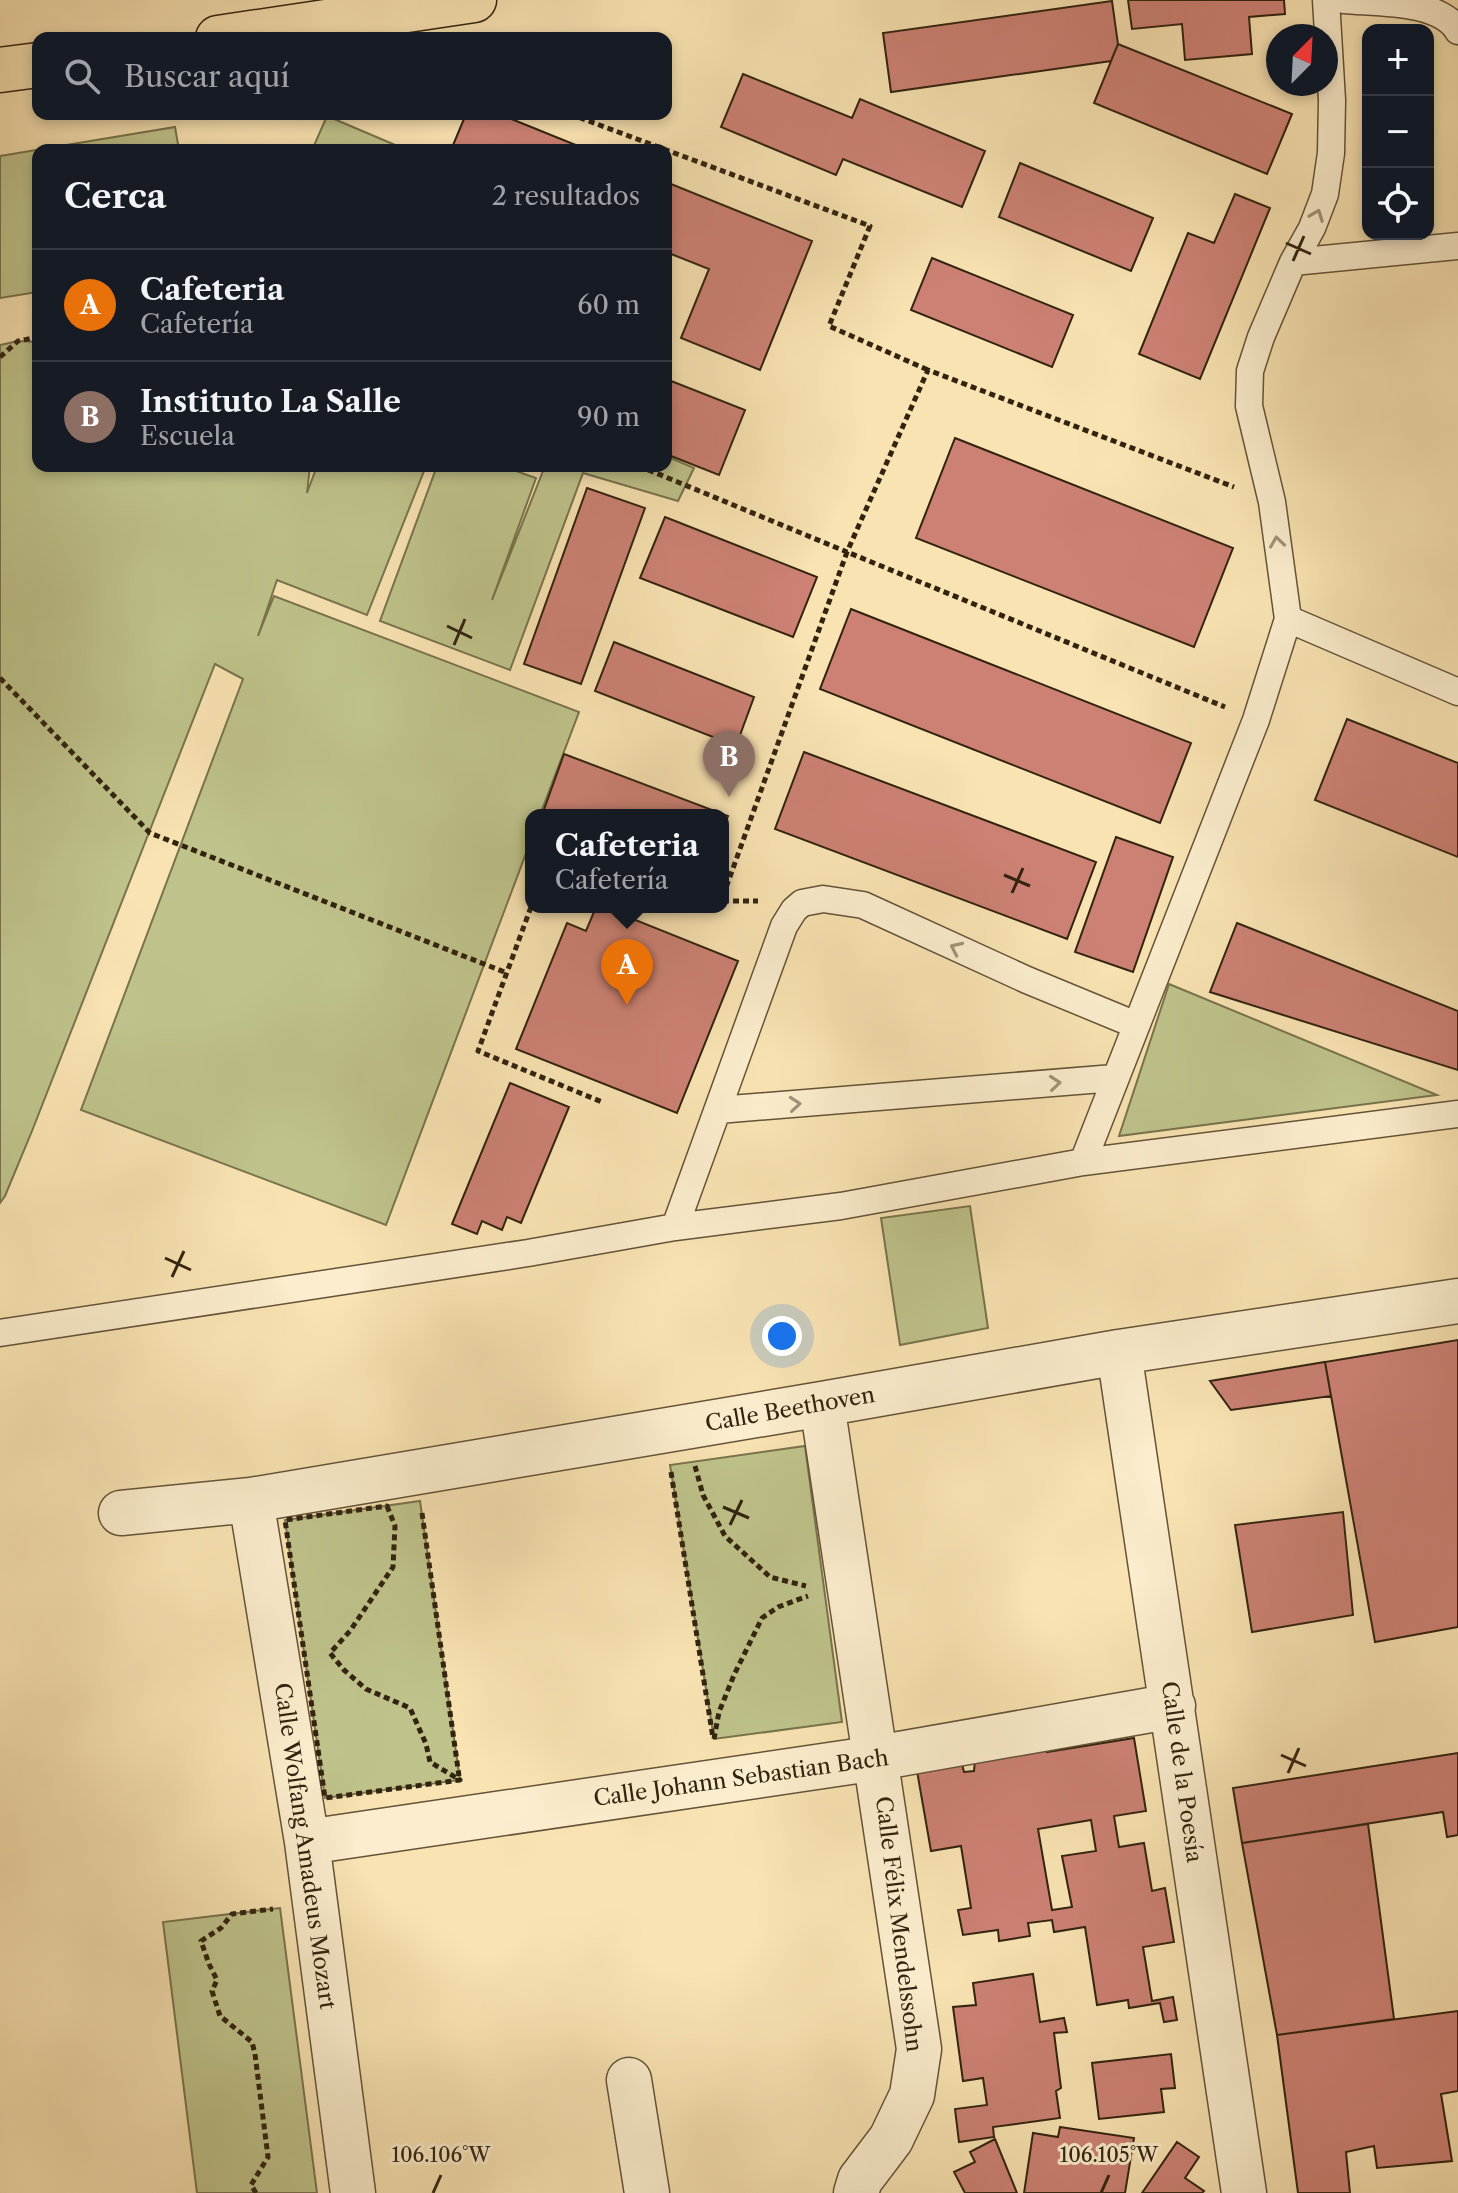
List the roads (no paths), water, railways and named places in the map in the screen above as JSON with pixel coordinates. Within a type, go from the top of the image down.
[{"type":"main road","points":[[258,32],[474,0]]},
{"type":"main road","points":[[0,70],[32,66]]},
{"type":"street","name":"Calle Beethoven","points":[[121,1513],[251,1500],[1119,1352],[1458,1301]]},
{"type":"street","name":"Calle de la Poesía","points":[[1119,1352],[1244,2193]]},
{"type":"street","name":"Calle Félix Mendelssohn","points":[[822,1404],[919,2049],[912,2095],[891,2139],[860,2180],[856,2193]]},
{"type":"street","name":"Calle Wolfang Amadeus Mozart","points":[[251,1500],[307,1842],[353,2193]]},
{"type":"street","name":"Calle Johann Sebastian Bach","points":[[307,1842],[877,1758],[1173,1706]]},
{"type":"street","points":[[629,2080],[647,2193]]},
{"type":"lane","points":[[1083,1162],[1256,720],[1288,619],[1272,502],[1249,406],[1250,371],[1261,337],[1325,194],[1331,153],[1332,100],[1326,0]]},
{"type":"lane","points":[[1344,0],[1416,5],[1438,11],[1454,23],[1458,31]]},
{"type":"lane","points":[[1293,262],[1458,246]]},
{"type":"lane","points":[[1288,619],[1458,692]]},
{"type":"lane","points":[[675,1227],[784,926],[802,903],[814,900],[863,905],[1027,980],[1136,1025]]},
{"type":"lane","points":[[718,1110],[1114,1078]]},
{"type":"lane","points":[[0,1333],[528,1253],[675,1227],[841,1206],[1083,1162],[1458,1114]]},
{"type":"place","name":"Instituto La Salle","points":[[729,797]]},
{"type":"place","name":"Cafeteria","points":[[627,1005]]}]
